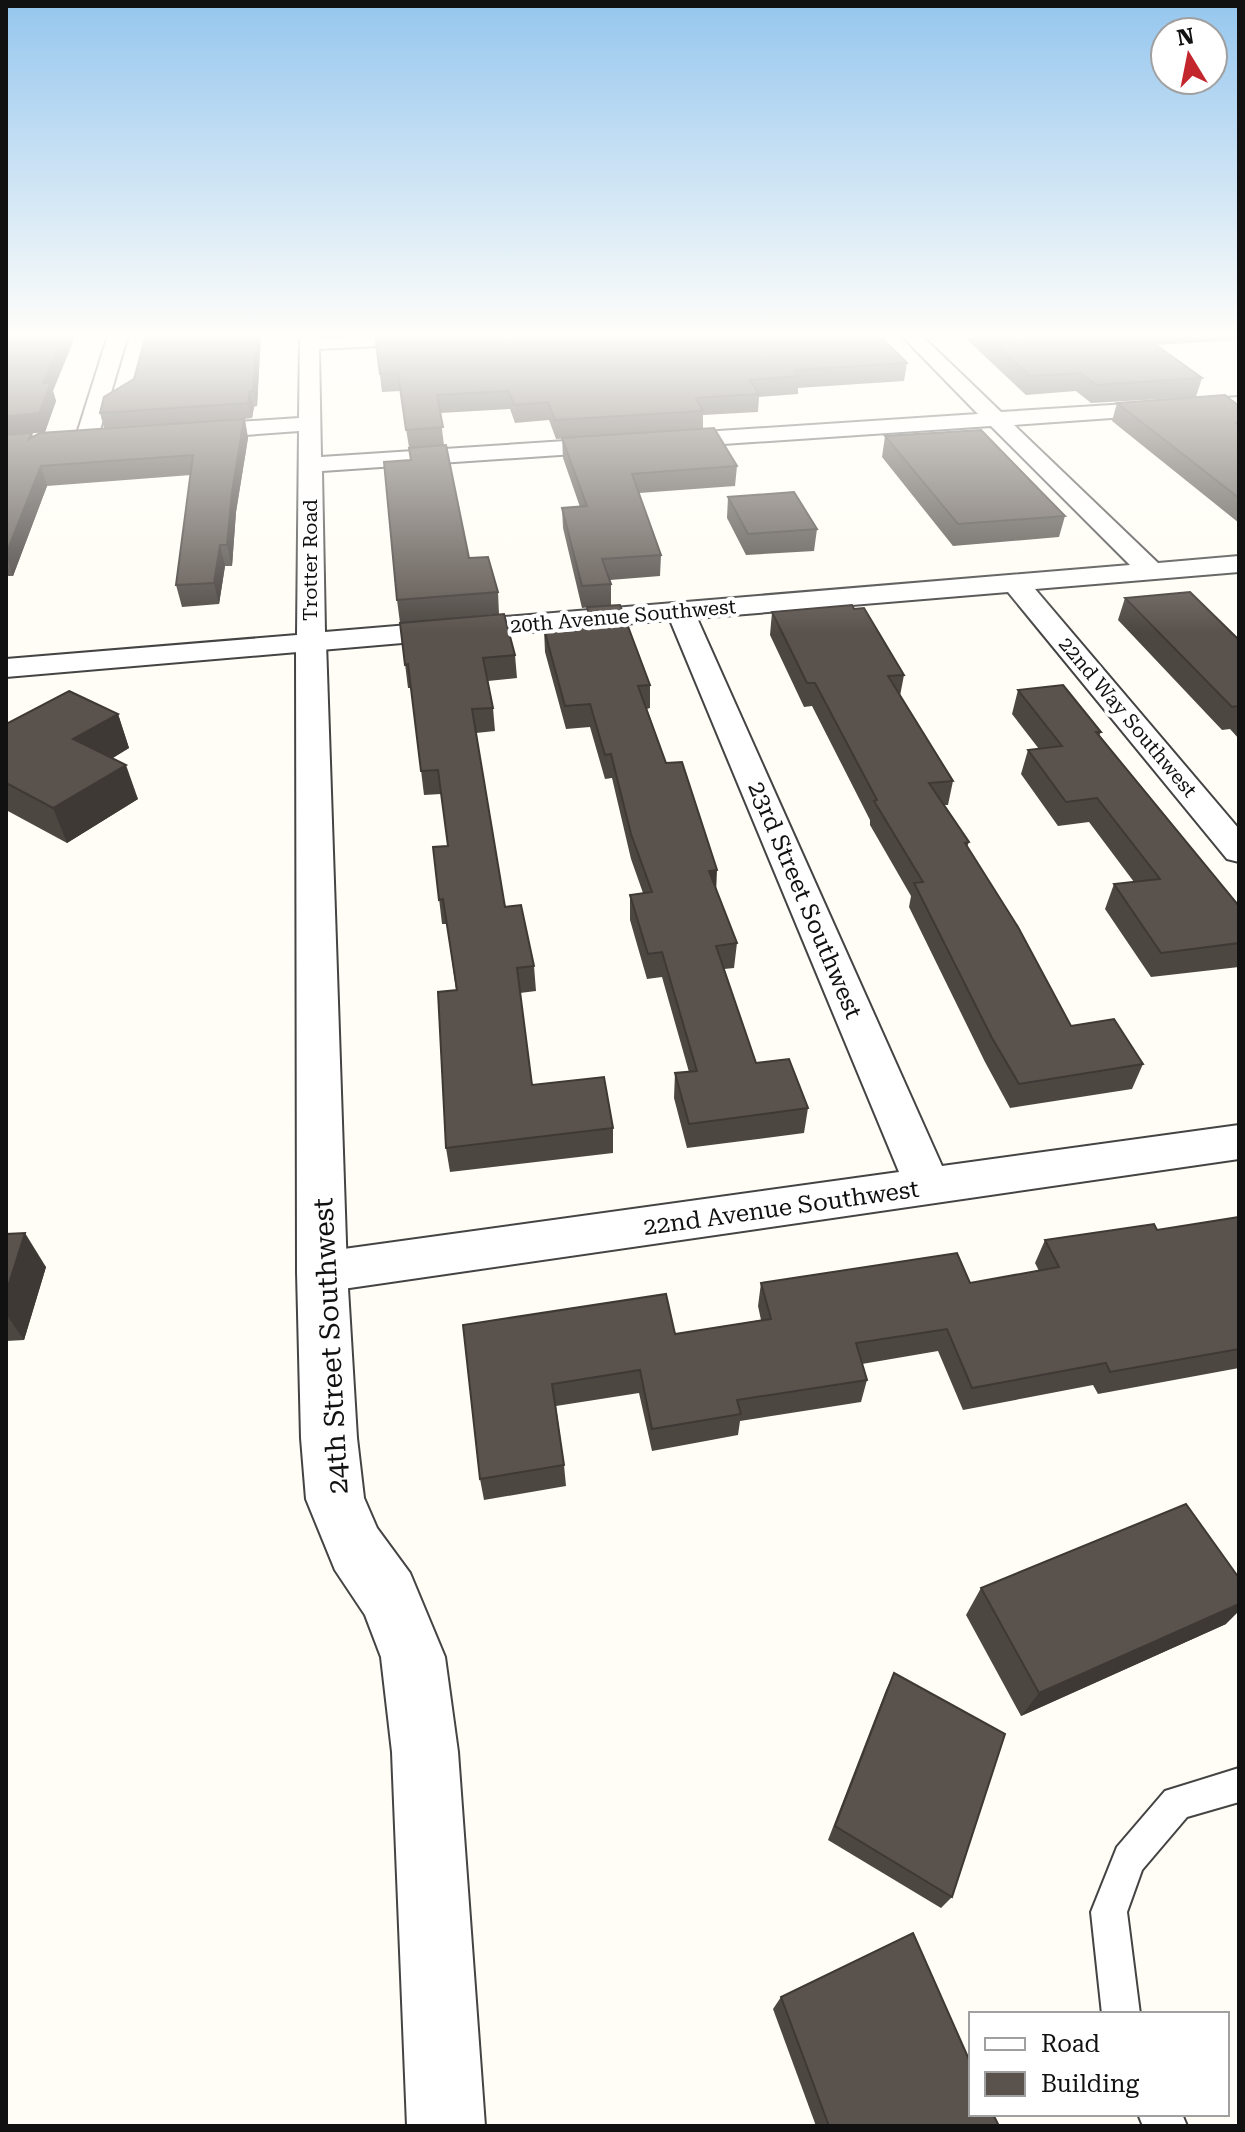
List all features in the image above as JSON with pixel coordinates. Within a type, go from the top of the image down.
[{"type":"street","points":[[80,434],[78,440],[115,438]]},
{"type":"street","name":"Trotter Road","points":[[310,434],[311,642]]},
{"type":"street","points":[[310,465],[765,434]]},
{"type":"street","points":[[1012,434],[1152,572]]},
{"type":"street","name":"20th Avenue Southwest","points":[[6,668],[1239,564]]},
{"type":"street","name":"22nd Way Southwest","points":[[1016,584],[1239,851]]},
{"type":"street","name":"23rd Street Southwest","points":[[680,612],[929,1188]]},
{"type":"street","name":"24th Street Southwest","points":[[311,642],[322,1272],[329,1438],[335,1499],[356,1549],[388,1595],[413,1657],[425,1752],[446,2126]]},
{"type":"street","name":"22nd Avenue Southwest","points":[[322,1272],[1239,1142]]},
{"type":"lane","points":[[1121,2012],[1109,1912],[1129,1859],[1177,1803],[1239,1785]]},
{"type":"building","points":[[31,434],[29,439],[37,434],[241,434],[227,545],[220,545],[214,583],[176,585],[193,455],[41,466],[6,554],[6,435]]},
{"type":"building","points":[[718,434],[737,466],[632,474],[661,555],[602,559],[611,584],[582,586],[562,508],[587,506],[562,438]]},
{"type":"building","points":[[985,434],[1065,516],[958,524],[885,436]]},
{"type":"building","points":[[1157,434],[1239,434],[1239,498]]},
{"type":"building","points":[[446,445],[469,558],[488,557],[498,592],[397,600],[384,462],[411,460],[409,448]]},
{"type":"building","points":[[794,492],[817,529],[748,534],[728,497]]},
{"type":"building","points":[[1190,592],[1239,640],[1239,706],[1232,707],[1125,598]]},
{"type":"building","points":[[620,605],[650,685],[638,686],[666,763],[682,762],[717,870],[709,871],[737,943],[716,946],[756,1063],[789,1059],[808,1108],[689,1124],[675,1073],[697,1071],[662,952],[648,954],[630,895],[652,892],[631,834],[611,754],[605,755],[590,704],[565,706],[544,629],[592,625],[587,607]]},
{"type":"building","points":[[852,605],[854,609],[864,608],[904,675],[888,676],[953,781],[929,783],[969,842],[965,843],[1018,927],[1071,1026],[1114,1019],[1143,1064],[1019,1084],[992,1038],[914,883],[923,882],[874,801],[877,800],[815,683],[807,683],[772,612]]},
{"type":"building","points":[[504,614],[515,655],[483,658],[493,708],[472,709],[505,907],[521,905],[534,966],[517,968],[532,1085],[604,1077],[613,1128],[446,1148],[438,992],[457,990],[443,899],[439,900],[433,847],[448,846],[438,770],[421,771],[400,623]]},
{"type":"building","points":[[1063,685],[1101,732],[1096,732],[1239,906],[1239,943],[1161,953],[1114,884],[1160,879],[1097,798],[1066,802],[1028,750],[1062,746],[1018,690]]},
{"type":"building","points":[[69,691],[118,714],[73,739],[126,765],[53,808],[6,783],[6,724]]},
{"type":"building","points":[[1239,1217],[1239,1349],[1110,1372],[1106,1363],[972,1388],[947,1329],[856,1343],[867,1380],[737,1400],[741,1414],[652,1429],[640,1370],[552,1384],[564,1465],[480,1479],[463,1325],[666,1294],[675,1334],[771,1319],[761,1283],[957,1253],[970,1283],[1059,1267],[1045,1240],[1154,1224],[1157,1230]]},
{"type":"building","points":[[25,1233],[6,1293],[6,1234]]},
{"type":"building","points":[[1186,1504],[1239,1578],[1239,1604],[1039,1693],[981,1588]]},
{"type":"building","points":[[894,1673],[1005,1734],[952,1897],[835,1826]]},
{"type":"building","points":[[913,1933],[969,2059],[969,2116],[994,2116],[999,2126],[829,2126],[781,1997]]}]
